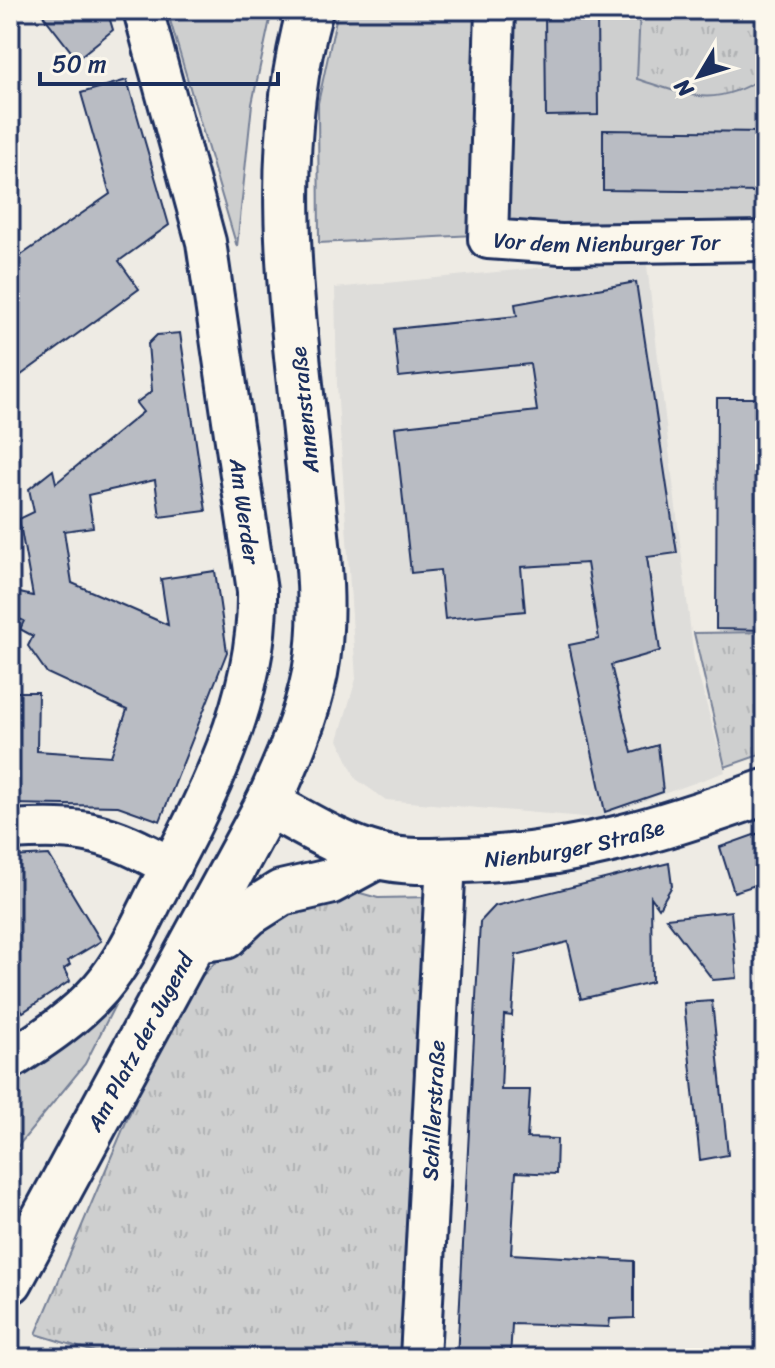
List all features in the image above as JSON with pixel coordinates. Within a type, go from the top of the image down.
[{"type":"main road","name":"Annenstraße","points":[[268,804],[300,726],[315,674],[319,644],[319,571],[286,212],[290,117],[310,10]]},
{"type":"main road","name":"Nienburger Straße","points":[[268,804],[337,840],[377,856],[446,861],[532,856],[602,845],[765,792]]},
{"type":"main road","name":"Am Platz der Jugend","points":[[10,1281],[268,804]]},
{"type":"main road","points":[[195,940],[225,936],[248,914],[281,893],[329,882],[377,856]]},
{"type":"street","name":"Am Werder","points":[[10,1060],[49,1035],[102,987],[131,941],[171,867],[233,730],[250,672],[258,622],[257,591],[206,242],[143,10]]},
{"type":"street","name":"Vor dem Nienburger Tor","points":[[495,10],[488,239],[561,244],[765,241]]},
{"type":"street","points":[[10,830],[76,829],[105,833],[171,867]]},
{"type":"street","name":"Schillerstraße","points":[[420,1358],[446,861]]},
{"type":"shaded area","points":[[646,257],[694,659],[725,772],[596,818],[386,800],[356,779],[338,740],[356,679],[337,385],[335,288]]},
{"type":"green space","points":[[167,10],[272,10],[252,104],[237,247]]},
{"type":"green space","points":[[338,10],[765,10],[765,220],[319,243],[318,103]]},
{"type":"green space","points":[[640,10],[765,10],[765,76],[731,93],[716,96],[687,94],[637,79]]},
{"type":"green space","points":[[765,632],[765,753],[725,767],[694,633]]},
{"type":"green space","points":[[353,891],[378,898],[432,897],[413,1358],[114,1358],[36,1334],[171,1016],[190,988],[253,924],[306,911]]},
{"type":"green space","points":[[122,991],[85,1064],[10,1156],[10,1076]]},
{"type":"building","points":[[39,10],[107,10],[113,30],[77,59]]},
{"type":"building","points":[[545,10],[597,10],[598,115],[546,116]]},
{"type":"building","points":[[127,80],[169,225],[119,261],[139,289],[10,383],[10,263],[110,194],[81,93]]},
{"type":"building","points":[[603,130],[765,132],[765,192],[603,190]]},
{"type":"building","points":[[636,282],[677,553],[647,557],[660,651],[611,665],[632,753],[658,745],[663,792],[605,812],[569,645],[599,639],[587,563],[521,567],[525,611],[445,619],[440,570],[411,573],[395,427],[537,411],[530,364],[399,377],[394,329],[517,316],[515,304]]},
{"type":"building","points":[[180,333],[206,511],[160,517],[155,480],[88,495],[93,527],[64,531],[72,583],[168,625],[161,579],[215,571],[227,652],[160,821],[118,806],[10,804],[10,692],[38,692],[37,751],[111,756],[127,710],[47,673],[28,646],[33,636],[20,629],[24,621],[10,615],[15,592],[33,596],[19,519],[34,512],[29,489],[53,470],[56,483],[143,412],[136,403],[152,391],[148,344],[157,335]]},
{"type":"building","points":[[717,398],[765,398],[765,630],[716,629]]},
{"type":"building","points":[[765,831],[765,882],[734,892],[720,847]]},
{"type":"building","points":[[49,855],[101,941],[68,961],[70,965],[64,969],[70,981],[23,1012],[10,993],[10,857]]},
{"type":"building","points":[[669,863],[672,886],[659,908],[651,897],[652,982],[581,999],[568,942],[516,955],[512,1016],[504,1015],[501,1090],[530,1090],[527,1138],[557,1139],[556,1174],[516,1172],[511,1254],[634,1261],[634,1318],[610,1319],[609,1327],[512,1324],[510,1358],[457,1358],[480,922],[495,906]]},
{"type":"building","points":[[731,911],[737,978],[713,980],[666,918]]},
{"type":"building","points":[[712,1001],[728,1155],[700,1160],[684,1003]]}]
